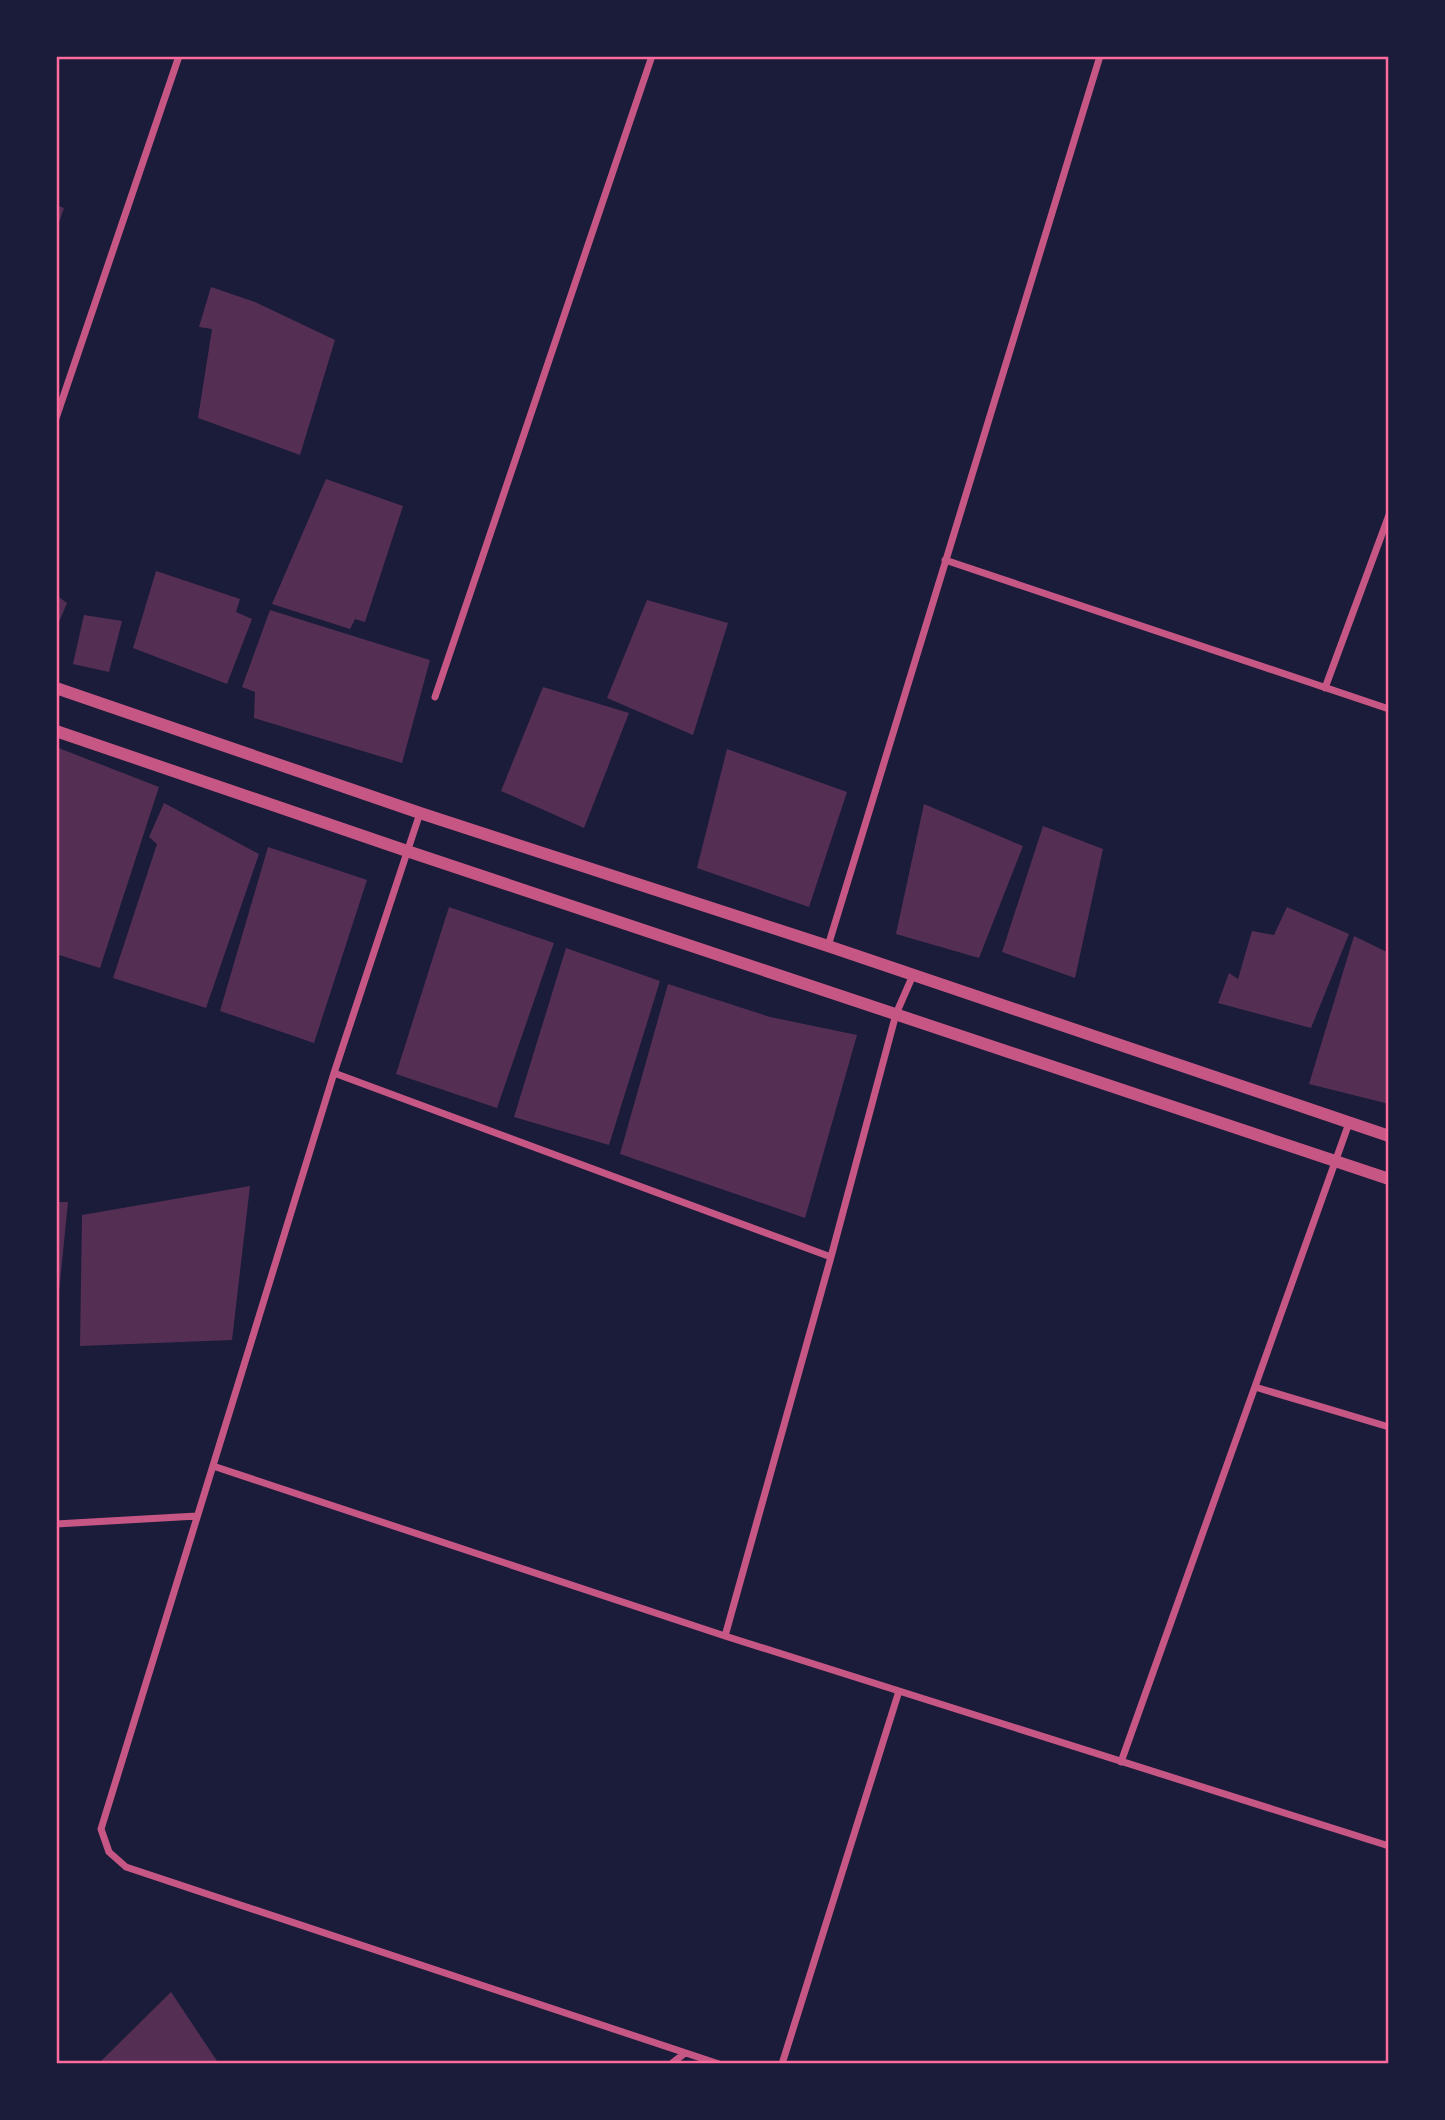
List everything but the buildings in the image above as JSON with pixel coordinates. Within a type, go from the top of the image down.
[{"type":"street","points":[[56,418],[179,56]]},
{"type":"street","points":[[435,697],[652,56]]},
{"type":"street","points":[[828,946],[1100,56]]},
{"type":"street","points":[[1325,688],[1389,514]]},
{"type":"street","points":[[944,560],[1389,709]]},
{"type":"street","points":[[56,688],[420,813],[828,946],[1389,1136]]},
{"type":"street","points":[[56,731],[1389,1179]]},
{"type":"street","points":[[420,813],[334,1073],[101,1829],[109,1852],[126,1867],[719,2064]]},
{"type":"street","points":[[725,1636],[896,1014],[913,975]]},
{"type":"street","points":[[334,1073],[831,1257]]},
{"type":"street","points":[[1121,1762],[1349,1124]]},
{"type":"street","points":[[1255,1387],[1389,1427]]},
{"type":"street","points":[[213,1466],[725,1636],[1389,1846]]},
{"type":"street","points":[[56,1524],[197,1516]]},
{"type":"street","points":[[782,2064],[899,1691]]},
{"type":"street","points":[[671,2064],[685,2053]]}]
